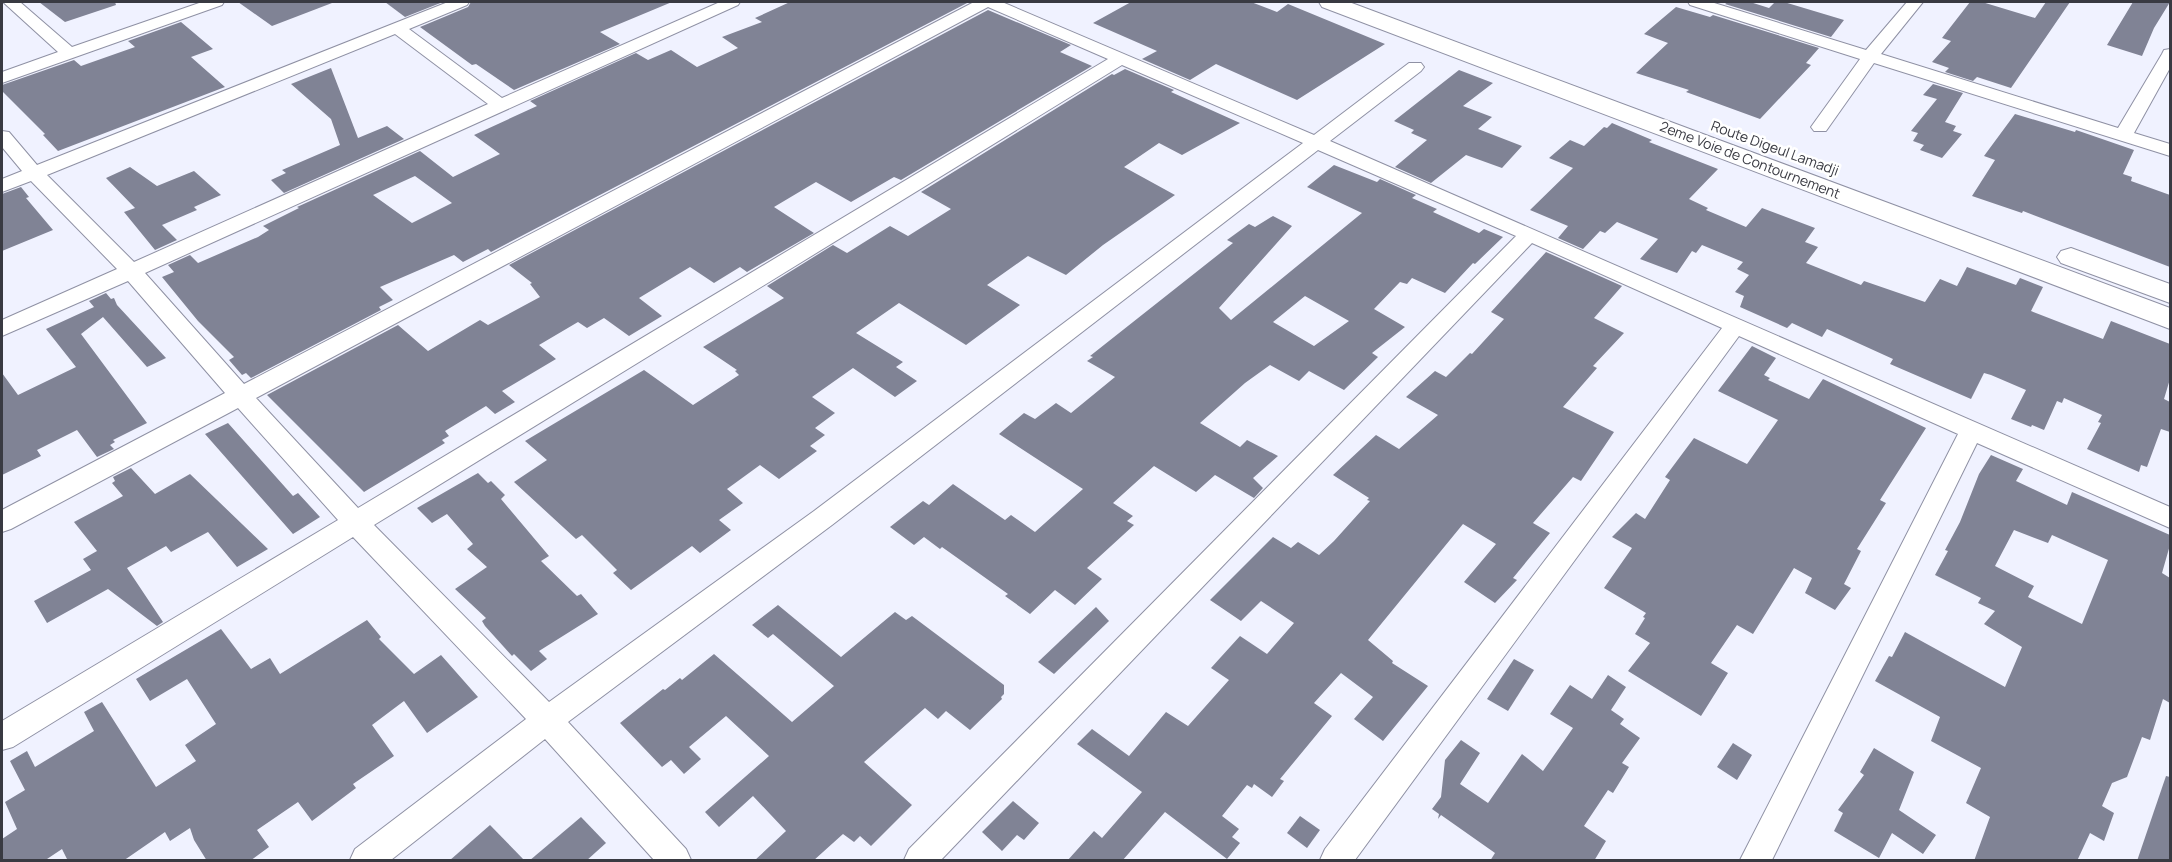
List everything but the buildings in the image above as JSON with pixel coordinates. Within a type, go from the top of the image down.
[{"type":"main road","name":"2eme Voie de Contournement","points":[[1330,2],[2170,320]]},
{"type":"main road","name":"Route Digeul Lamadji","points":[[1379,2],[2170,294]]},
{"type":"street","points":[[11,2],[70,54]]},
{"type":"street","points":[[2,78],[216,2]]},
{"type":"street","points":[[2,186],[461,2]]},
{"type":"street","points":[[2,329],[732,2]]},
{"type":"street","points":[[2,522],[985,2]]},
{"type":"street","points":[[990,2],[1529,234],[2170,518]]},
{"type":"street","points":[[1696,2],[2170,150]]},
{"type":"street","points":[[1820,128],[1870,56],[1915,2]]},
{"type":"street","points":[[397,28],[500,105]]},
{"type":"street","points":[[2123,136],[2170,54]]},
{"type":"street","points":[[2,737],[354,521],[1120,59]]},
{"type":"street","points":[[366,861],[547,720],[823,518],[1415,67]]},
{"type":"street","points":[[2,136],[34,173],[131,271],[354,521],[547,720],[675,861]]},
{"type":"street","points":[[920,861],[1529,234]]},
{"type":"street","points":[[1336,861],[1736,325]]},
{"type":"street","points":[[1756,861],[1972,429]]}]
